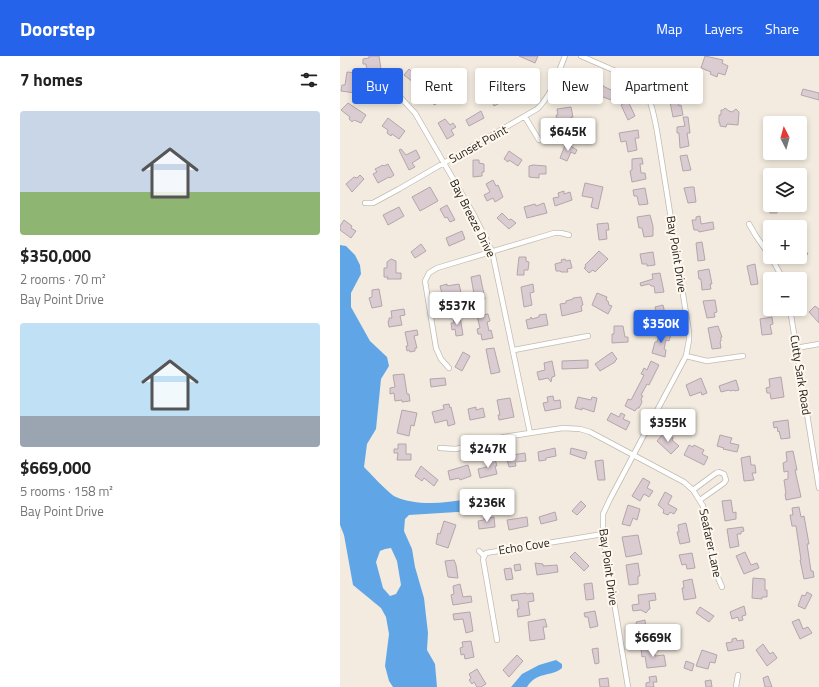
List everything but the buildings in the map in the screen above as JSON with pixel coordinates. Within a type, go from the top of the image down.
[{"type":"street","name":"Sunset Point","points":[[365,202],[373,203],[537,109],[546,100],[565,56]]},
{"type":"street","name":"Bay Point Drive","points":[[580,56],[634,79],[645,89],[652,104],[689,332],[686,356],[603,514],[603,534],[628,687]]},
{"type":"street","name":"Bay Breeze Drive","points":[[403,100],[413,110],[474,215],[492,251],[530,432]]},
{"type":"street","points":[[525,116],[539,140]]},
{"type":"street","points":[[749,224],[763,246]]},
{"type":"street","points":[[449,368],[441,359],[436,348],[426,292],[425,281],[432,271],[437,268],[554,233],[569,235]]},
{"type":"street","name":"Cutty Sark Road","points":[[791,316],[819,488]]},
{"type":"street","points":[[514,350],[588,336]]},
{"type":"street","points":[[796,348],[819,344]]},
{"type":"street","points":[[686,356],[707,361],[743,356]]},
{"type":"street","name":"Seafarer Lane","points":[[440,448],[456,449],[504,437],[564,428],[580,429],[590,432],[684,482],[693,490],[703,506],[716,573],[722,587]]},
{"type":"street","name":"Seafarer Lane","points":[[693,490],[716,473],[719,472],[724,474],[726,480],[724,483],[700,500]]},
{"type":"street","name":"Echo Cove","points":[[497,640],[483,559],[484,556],[489,552],[603,534]]},
{"type":"street","points":[[479,551],[484,556]]},
{"type":"street","points":[[736,687],[738,675]]},
{"type":"water","points":[[340,245],[346,246],[355,255],[360,265],[361,274],[351,293],[351,307],[370,341],[387,357],[389,366],[381,379],[376,429],[367,444],[364,467],[393,495],[408,501],[421,503],[449,502],[503,491],[505,499],[473,511],[409,515],[405,519],[404,531],[412,549],[415,567],[424,598],[428,633],[427,650],[435,664],[437,687],[393,687],[389,681],[385,666],[389,634],[386,617],[381,608],[353,585],[344,535],[340,525]],"holes":[[[391,548],[397,561],[401,585],[396,594],[390,596],[383,588],[376,562],[380,551]]]},
{"type":"water","points":[[556,660],[562,664],[562,668],[558,671],[540,676],[531,682],[527,687],[511,687],[522,674],[539,665]]}]
